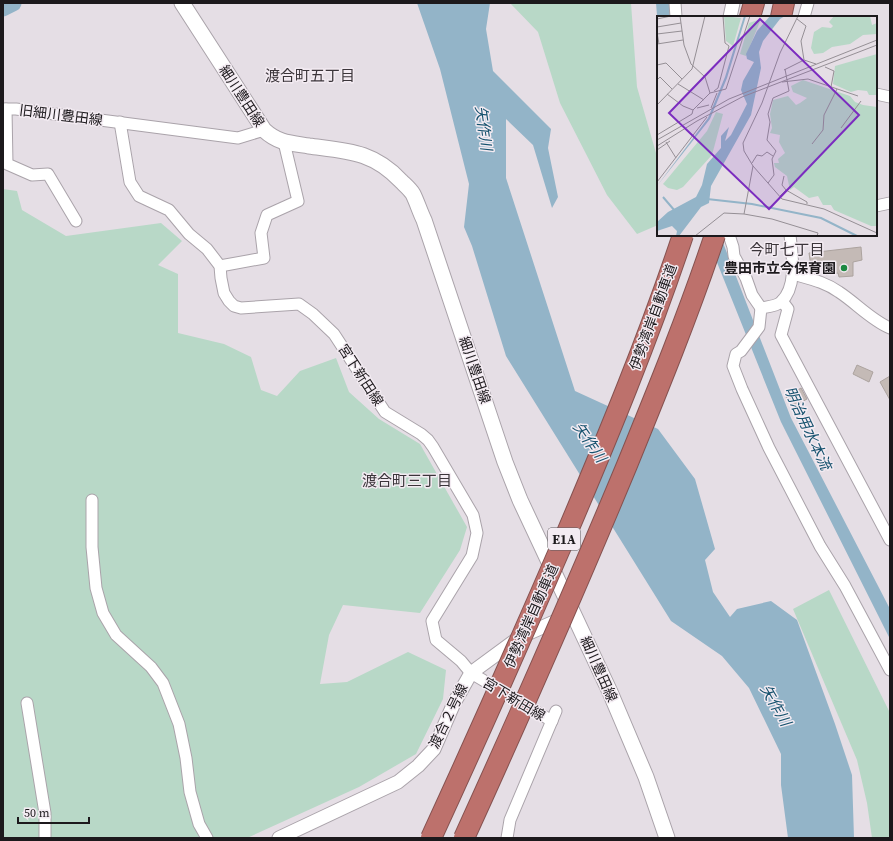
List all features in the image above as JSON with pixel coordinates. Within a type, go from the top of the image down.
[{"type":"highway","points":[[750,16],[754,3]]},
{"type":"highway","points":[[781,16],[784,3]]},
{"type":"highway","name":"伊勢湾岸自動車道","points":[[431,837],[510,664],[584,494],[649,330],[683,236]]},
{"type":"highway","name":"伊勢湾岸自動車道","points":[[464,838],[535,681],[611,504],[680,334],[715,236]]},
{"type":"main road","name":"細川豊田線","points":[[182,3],[264,130],[277,140],[284,142],[352,151],[373,158],[391,170],[413,194],[424,220],[505,462],[520,500],[610,692],[646,777],[667,838]]},
{"type":"street","points":[[675,3],[676,16]]},
{"type":"street","points":[[730,16],[733,3]]},
{"type":"street","points":[[804,16],[808,3]]},
{"type":"street","points":[[877,94],[890,97]]},
{"type":"street","name":"旧細川豊田線","points":[[5,109],[16,109],[238,138],[264,130]]},
{"type":"street","points":[[5,109],[5,164],[32,175],[48,174],[76,221]]},
{"type":"street","points":[[120,122],[130,182],[140,196],[169,210],[189,234],[207,249],[220,266],[264,258],[261,233],[268,215],[298,201],[284,142]]},
{"type":"street","points":[[877,206],[890,203]]},
{"type":"street","points":[[729,236],[734,256],[746,278],[752,295],[761,308],[759,327],[741,351],[736,354],[733,366],[769,448],[820,546],[845,586],[890,670]]},
{"type":"street","points":[[761,308],[782,301],[788,292],[793,274],[790,236]]},
{"type":"street","name":"宮下新田線","points":[[220,266],[224,293],[234,306],[241,308],[299,304],[313,314],[334,334],[385,412],[421,434],[428,440],[473,515],[477,533],[472,556],[432,621],[436,640],[461,661],[471,673],[554,716],[510,820],[507,838]]},
{"type":"street","points":[[793,274],[821,282],[839,292],[880,323],[890,328]]},
{"type":"street","points":[[782,301],[788,309],[781,335],[890,540]]},
{"type":"street","points":[[92,500],[92,547],[96,588],[103,613],[116,635],[151,667],[163,683],[179,724],[186,758],[190,792],[199,824],[207,838]]},
{"type":"street","name":"渡合２号線","points":[[279,838],[398,782],[418,766],[434,749],[454,703],[471,673],[520,637],[574,614]]},
{"type":"street","points":[[27,704],[45,813],[45,838]]},
{"type":"green space","points":[[510,3],[631,3],[637,87],[657,157],[657,225],[637,234],[607,195],[560,103],[538,32]]},
{"type":"green space","points":[[3,189],[17,191],[22,210],[66,236],[161,223],[182,241],[158,265],[178,274],[178,333],[224,344],[251,357],[261,390],[277,396],[300,371],[336,358],[349,392],[379,419],[420,444],[467,527],[460,550],[420,613],[343,605],[329,635],[320,684],[347,682],[408,652],[446,670],[443,699],[416,754],[359,787],[247,838],[3,838]]},
{"type":"green space","points":[[829,590],[890,713],[889,838],[872,838],[867,803],[857,760],[793,609]]},
{"type":"water","name":"矢作川","points":[[417,3],[490,3],[486,29],[493,71],[551,129],[548,148],[558,197],[552,208],[533,145],[506,119],[506,178],[575,391],[658,429],[695,479],[715,549],[705,560],[713,592],[730,617],[737,609],[771,601],[797,620],[852,775],[854,838],[788,838],[781,785],[781,754],[749,688],[722,656],[671,621],[506,356],[472,246],[464,227],[469,184],[440,69]]},
{"type":"water","points":[[656,3],[669,3],[670,16],[657,16]]},
{"type":"water","name":"明治用水本流","points":[[706,236],[720,236],[791,418],[890,609],[890,639],[781,422]]},
{"type":"building","points":[[861,247],[862,260],[853,262],[853,276],[839,277],[838,273],[826,275],[824,265],[811,267],[809,253]]},
{"type":"building","points":[[857,365],[873,372],[869,382],[853,374]]},
{"type":"building","points":[[890,376],[890,400],[880,382]]},
{"type":"building","points":[[801,388],[807,399],[793,407],[786,397]]},
{"type":"waterway","points":[[3,8],[13,3]]},
{"type":"place","name":"豊田市立今保育園","points":[[844,268]]},
{"type":"district","name":"渡合町五丁目","points":[[310,75]]},
{"type":"district","name":"今町七丁目","points":[[787,249]]},
{"type":"district","name":"渡合町三丁目","points":[[407,480]]}]
